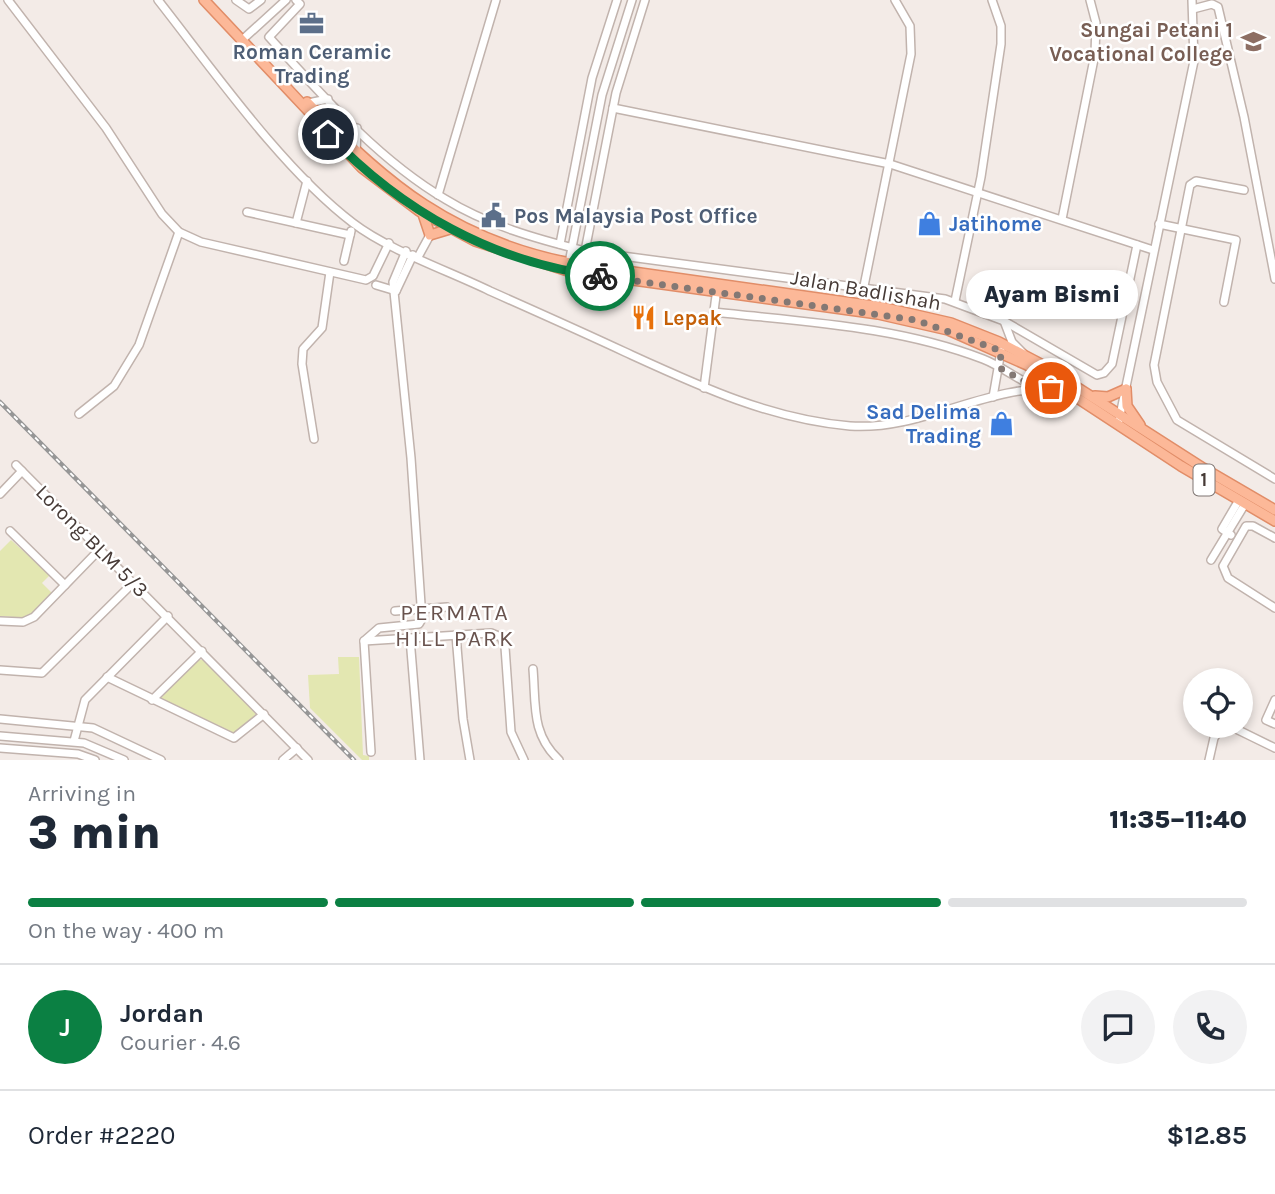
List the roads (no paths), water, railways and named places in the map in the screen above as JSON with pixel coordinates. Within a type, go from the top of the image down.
[{"type":"main road","name":"1","points":[[204,0],[356,153],[414,200],[478,235],[569,267]]},
{"type":"main road","name":"1","points":[[212,0],[243,39],[354,160],[422,213],[488,247],[569,267]]},
{"type":"main road","points":[[422,213],[430,235],[450,229]]},
{"type":"main road","name":"Jalan Badlishah","points":[[569,267],[919,314],[981,334],[1025,355],[1089,394],[1172,461],[1275,521]]},
{"type":"main road","name":"Jalan Badlishah","points":[[718,288],[916,320],[1001,351],[1149,434],[1275,510]]},
{"type":"main road","points":[[1089,394],[1108,397],[1126,389],[1127,406],[1149,434]]},
{"type":"street","points":[[8,0],[106,128],[162,214],[180,232],[201,242],[368,279],[389,243]]},
{"type":"street","points":[[236,0],[249,9],[261,0]]},
{"type":"street","points":[[243,39],[286,0]]},
{"type":"street","points":[[438,195],[496,0]]},
{"type":"street","points":[[560,244],[592,78],[617,0]]},
{"type":"street","points":[[569,267],[602,95],[632,0]]},
{"type":"street","points":[[585,251],[613,108],[645,0]]},
{"type":"street","points":[[864,286],[912,43],[906,17],[895,0]]},
{"type":"street","points":[[955,301],[978,192],[1002,35],[992,0]]},
{"type":"street","points":[[1062,219],[1095,54],[1096,23],[1090,0]]},
{"type":"street","points":[[1119,419],[1194,61],[1192,0]]},
{"type":"street","points":[[163,2],[307,181],[354,224],[412,254],[704,388],[789,416],[869,426],[904,422],[1035,387],[1066,389]]},
{"type":"street","points":[[298,2],[269,37],[357,128],[438,195],[493,223],[573,248],[864,286],[955,301],[1004,321],[1085,371],[1102,374],[1112,364],[1137,245]]},
{"type":"street","points":[[1193,9],[1212,4],[1218,7],[1247,128],[1275,279]]},
{"type":"street","points":[[263,22],[272,31]]},
{"type":"street","points":[[308,103],[328,99]]},
{"type":"street","points":[[613,108],[890,164],[1153,250]]},
{"type":"street","points":[[356,153],[357,128]]},
{"type":"street","points":[[296,223],[307,181]]},
{"type":"street","points":[[1244,190],[1193,181],[1153,371],[1177,420],[1275,479]]},
{"type":"street","points":[[247,212],[350,235]]},
{"type":"street","points":[[344,261],[354,224]]},
{"type":"street","points":[[1159,225],[1236,240],[1224,302]]},
{"type":"street","points":[[79,414],[114,386],[139,345],[180,232]]},
{"type":"street","points":[[364,641],[379,628],[419,624],[422,609],[396,290],[412,254],[430,235]]},
{"type":"street","points":[[314,439],[302,359],[305,344],[322,328],[330,272]]},
{"type":"street","points":[[376,285],[396,290]]},
{"type":"street","points":[[704,388],[718,288]]},
{"type":"street","points":[[714,312],[897,334],[962,352],[1035,387]]},
{"type":"street","points":[[1004,321],[1012,342],[1025,355]]},
{"type":"street","points":[[993,397],[1001,351]]},
{"type":"street","name":"Lorong BLM 5/3","points":[[0,494],[19,468],[308,760]]},
{"type":"street","points":[[1211,560],[1242,502]]},
{"type":"street","points":[[1275,538],[1250,525],[1244,528],[1224,564],[1225,574],[1275,608]]},
{"type":"street","points":[[10,531],[65,584]]},
{"type":"street","points":[[1225,531],[1238,539]]},
{"type":"street","points":[[0,621],[28,621],[100,549]]},
{"type":"street","points":[[0,670],[41,673],[133,583]]},
{"type":"street","points":[[395,611],[447,607]]},
{"type":"street","points":[[74,741],[83,702],[168,616]]},
{"type":"street","points":[[364,641],[456,635],[491,634],[501,637],[505,647],[511,732],[524,760]]},
{"type":"street","points":[[456,635],[463,719],[470,760]]},
{"type":"street","points":[[410,639],[420,760]]},
{"type":"street","points":[[364,641],[371,751]]},
{"type":"street","points":[[152,700],[202,652]]},
{"type":"street","points":[[533,669],[538,732],[546,747],[559,760]]},
{"type":"street","points":[[107,677],[234,738],[264,714]]},
{"type":"street","points":[[1275,700],[1266,720],[1275,724]]},
{"type":"street","points":[[0,719],[99,730],[162,760]]},
{"type":"street","points":[[0,736],[91,744],[124,760]]},
{"type":"street","points":[[1253,737],[1275,748]]},
{"type":"street","points":[[1209,757],[1215,738]]},
{"type":"street","points":[[0,748],[32,756],[78,754],[95,760]]},
{"type":"street","points":[[283,760],[297,748]]},
{"type":"railway","points":[[0,402],[354,760]]},
{"type":"place","name":"Roman Ceramic Trading","points":[[312,23]]},
{"type":"place","name":"Sungai Petani 1 Vocational College","points":[[1253,42]]},
{"type":"place","name":"Pos Malaysia Post Office","points":[[494,216]]},
{"type":"place","name":"Jatihome","points":[[929,224]]},
{"type":"place","name":"Lepak","points":[[643,318]]},
{"type":"place","name":"Ayam Bismi","points":[[1051,388]]},
{"type":"place","name":"Sad Delima Trading","points":[[1001,424]]},
{"type":"district","name":"PERMATA HILL PARK","points":[[455,625]]}]
